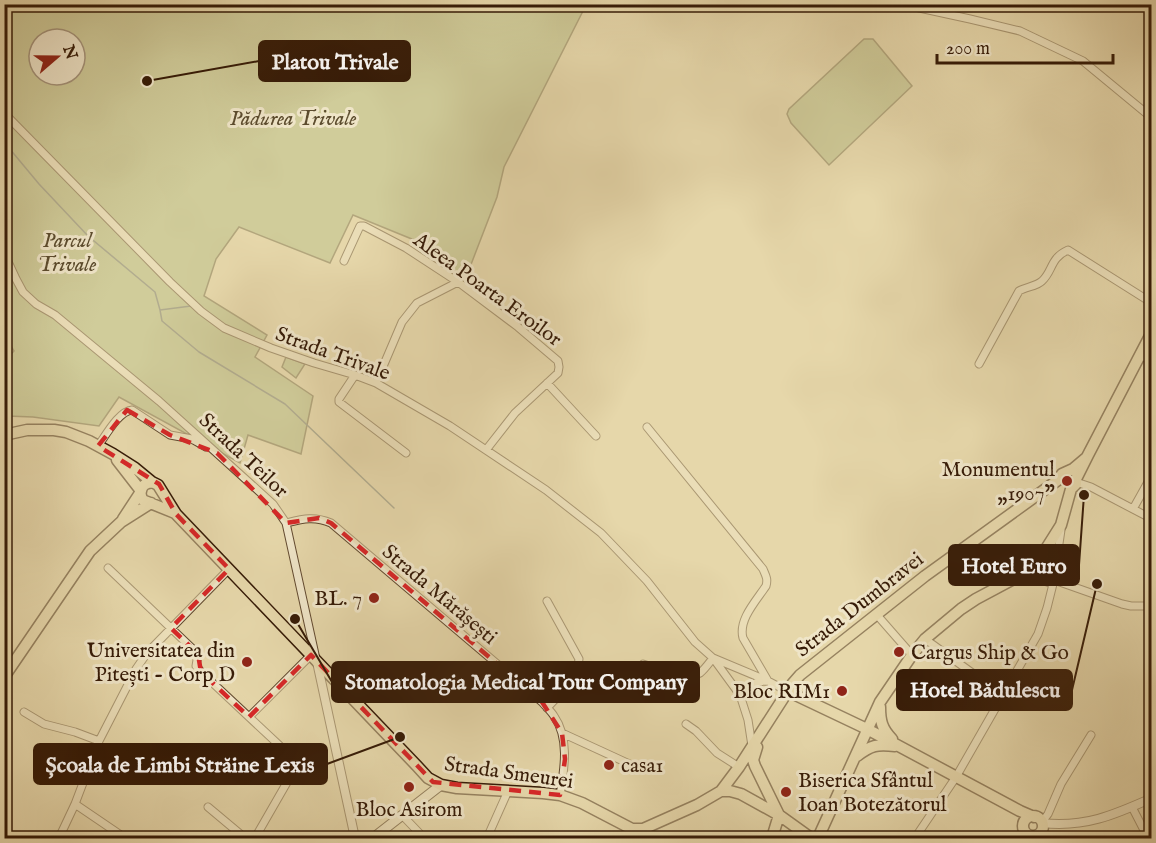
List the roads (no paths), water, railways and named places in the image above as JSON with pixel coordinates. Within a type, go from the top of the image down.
[{"type":"main road","points":[[1140,354],[1152,332]]},
{"type":"main road","name":"Strada Dumbravei","points":[[780,703],[800,675],[925,576],[1058,480],[1062,474],[1073,481],[1140,354]]},
{"type":"main road","points":[[4,435],[27,430],[54,430],[73,435],[113,454],[158,485],[161,491],[160,497],[155,502],[121,522],[86,556],[4,677]]},
{"type":"main road","points":[[113,454],[143,499],[152,503]]},
{"type":"main road","points":[[1058,480],[1065,490],[1073,481]]},
{"type":"main road","points":[[818,838],[880,702],[912,655],[925,639],[951,617],[976,599],[1023,574],[1039,560],[1061,525],[1073,481]]},
{"type":"main road","points":[[121,522],[146,484],[152,482]]},
{"type":"main road","name":"Strada Smeurei","points":[[161,491],[176,513],[422,772],[441,785],[560,795],[582,803],[632,830],[638,830],[703,802],[721,791],[740,767],[780,703]]},
{"type":"main road","name":"Strada Smeurei","points":[[152,503],[176,513]]},
{"type":"main road","points":[[787,691],[902,747],[1020,811],[1032,829]]},
{"type":"main road","points":[[880,702],[880,718],[883,728],[902,747]]},
{"type":"main road","points":[[769,722],[753,760],[779,815],[772,838]]},
{"type":"main road","points":[[855,759],[877,745],[902,747]]},
{"type":"main road","points":[[373,838],[441,785]]},
{"type":"main road","points":[[721,791],[736,792],[779,815],[811,838]]},
{"type":"street","points":[[901,4],[1020,31],[1083,61],[1152,118]]},
{"type":"street","name":"Strada Trivale","points":[[4,113],[170,282],[201,311],[224,328],[263,345],[376,383],[450,426],[546,490],[601,533],[646,581],[695,642],[713,658],[740,695],[748,720],[752,746]]},
{"type":"street","name":"Aleea Poarta Eroilor","points":[[344,261],[362,225],[406,248],[458,282],[518,327],[558,361],[558,373],[514,413],[486,450]]},
{"type":"street","points":[[980,364],[1019,291],[1041,283],[1062,252],[1068,250],[1152,303]]},
{"type":"street","name":"Strada Teilor","points":[[4,253],[23,292],[36,304],[55,315],[176,416],[273,504],[286,523],[355,838]]},
{"type":"street","points":[[376,383],[402,322],[417,303],[458,282]]},
{"type":"street","points":[[1140,354],[1152,362]]},
{"type":"street","points":[[355,375],[339,402],[406,453]]},
{"type":"street","points":[[547,384],[596,436]]},
{"type":"street","points":[[98,446],[120,415],[127,410],[132,410],[170,435],[192,440],[217,453]]},
{"type":"street","points":[[647,428],[763,569],[767,581],[766,586],[746,617],[741,632],[768,681]]},
{"type":"street","points":[[1133,509],[1152,475]]},
{"type":"street","points":[[1073,481],[1090,487],[1152,519]]},
{"type":"street","name":"Strada Mărășești","points":[[286,523],[319,518],[331,523],[542,702],[555,717],[562,733],[565,759],[560,795]]},
{"type":"street","points":[[915,838],[956,777],[1038,634],[1053,582],[1061,525]]},
{"type":"street","points":[[108,568],[198,654],[196,666],[201,672],[279,745],[297,765],[255,838]]},
{"type":"street","points":[[59,838],[75,804],[99,741],[136,669],[147,653],[229,569]]},
{"type":"street","points":[[1023,574],[1122,604],[1152,606]]},
{"type":"street","points":[[547,601],[579,659],[579,665],[574,674],[547,708]]},
{"type":"street","points":[[877,615],[912,655]]},
{"type":"street","points":[[925,639],[1003,695]]},
{"type":"street","points":[[249,717],[314,658]]},
{"type":"street","points":[[643,663],[691,675],[698,674],[705,669],[713,658]]},
{"type":"street","name":"Strada Trivale","points":[[713,658],[787,691]]},
{"type":"street","points":[[740,695],[756,681],[768,681]]},
{"type":"street","points":[[24,712],[44,724],[99,741]]},
{"type":"street","points":[[686,724],[717,753],[740,767]]},
{"type":"street","points":[[562,733],[636,767]]},
{"type":"street","points":[[1032,829],[1046,818],[1061,784],[1091,735]]},
{"type":"street","points":[[487,838],[508,791]]},
{"type":"street","points":[[1032,829],[1100,819],[1152,798]]},
{"type":"street","points":[[75,804],[125,838]]},
{"type":"street","points":[[208,807],[245,838]]},
{"type":"street","points":[[1132,807],[1148,838]]},
{"type":"street","points":[[403,816],[424,838]]},
{"type":"waterway","points":[[4,142],[39,184],[88,236],[155,292],[162,321],[199,352],[285,404],[394,508]]},
{"type":"waterway","points":[[160,310],[191,306]]},
{"type":"place","name":"Platou Trivale","points":[[147,81]]},
{"type":"place","name":"Monumentul „1907”","points":[[1067,481]]},
{"type":"place","name":"Hotel Euro","points":[[1084,495]]},
{"type":"place","name":"Hotel Bădulescu","points":[[1097,584]]},
{"type":"place","name":"BL. 7","points":[[374,598]]},
{"type":"place","name":"Stomatologia Medical Tour Company","points":[[295,619]]},
{"type":"place","name":"Cargus Ship & Go","points":[[899,652]]},
{"type":"place","name":"Universitatea din Pitești - Corp D","points":[[247,662]]},
{"type":"place","name":"Bloc RIM1","points":[[842,691]]},
{"type":"place","name":"Școala de Limbi Străine Lexis","points":[[400,737]]},
{"type":"place","name":"casa1","points":[[609,765]]},
{"type":"place","name":"Bloc Asirom","points":[[409,787]]},
{"type":"place","name":"Biserica Sfântul Ioan Botezătorul","points":[[786,792]]},
{"type":"park label","name":"Pădurea Trivale","points":[[293,118]]},
{"type":"park label","name":"Parcul Trivale","points":[[67,252]]}]
